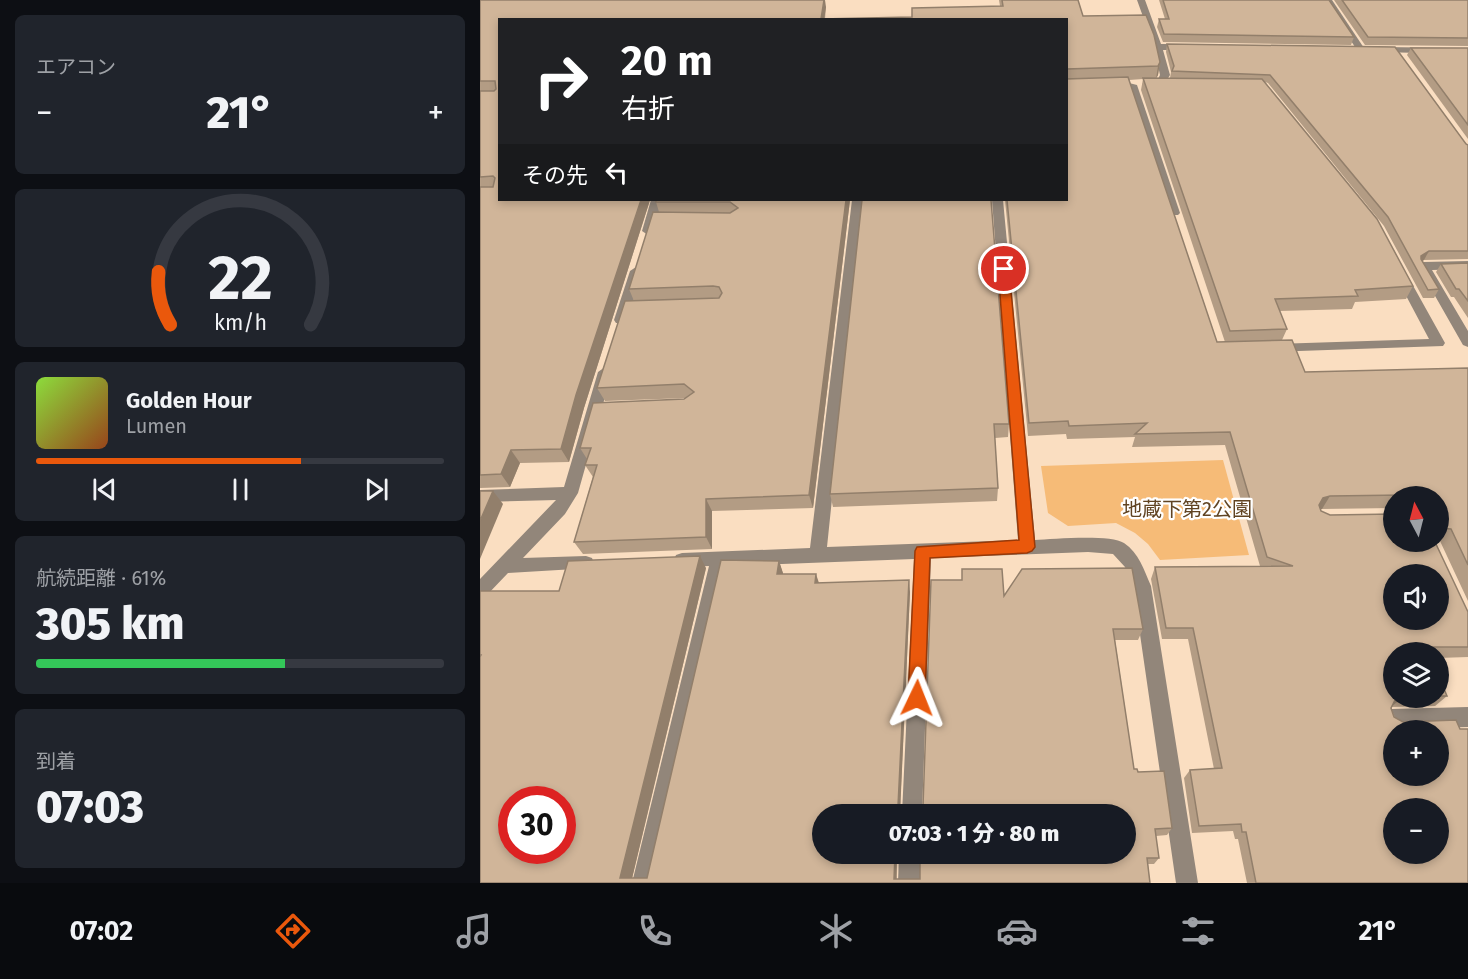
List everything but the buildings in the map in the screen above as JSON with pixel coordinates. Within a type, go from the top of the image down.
[{"type":"street","points":[[1141,0],[1158,47],[1165,84],[1126,85],[1179,229]]},
{"type":"street","points":[[1328,0],[1360,48]]},
{"type":"street","points":[[1158,47],[1194,47]]},
{"type":"street","points":[[1348,48],[1400,55],[1468,51]]},
{"type":"street","points":[[617,332],[630,309],[643,249],[657,221],[657,201]]},
{"type":"street","points":[[818,555],[857,201]]},
{"type":"street","points":[[998,201],[1027,547]]},
{"type":"street","points":[[1265,350],[1438,343],[1394,261]]},
{"type":"street","points":[[1468,265],[1424,266],[1468,342]]},
{"type":"street","points":[[480,591],[559,509],[570,493],[610,354]]},
{"type":"street","points":[[593,409],[614,408]]},
{"type":"street","points":[[480,496],[570,493]]},
{"type":"street","points":[[659,561],[1088,545],[1117,547],[1132,562],[1142,585],[1187,883]]},
{"type":"street","points":[[912,804],[923,551]]},
{"type":"street","points":[[643,883],[718,559]]},
{"type":"street","points":[[506,566],[600,563]]},
{"type":"street","points":[[1392,719],[1468,717]]},
{"type":"street","points":[[909,883],[910,864]]},
{"type":"green space","name":"地蔵下第2公園","points":[[1223,460],[1249,555],[1160,560],[1148,544],[1135,533],[1116,523],[1068,526],[1048,513],[1041,466]]},
{"type":"route","points":[[917,698],[923,551],[1027,547],[1004,269]]}]
